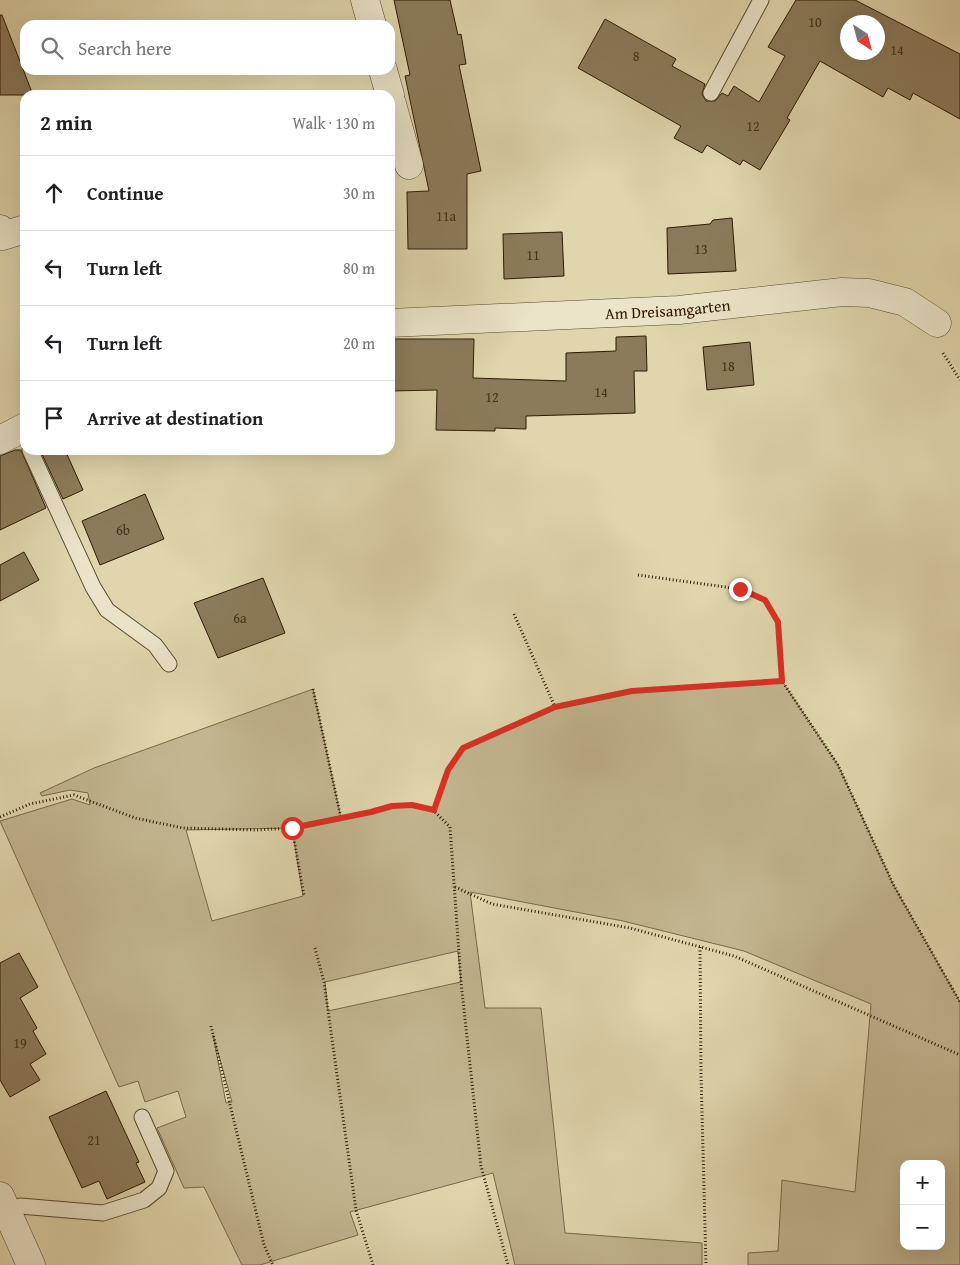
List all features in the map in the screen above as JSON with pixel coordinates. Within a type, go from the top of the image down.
[{"type":"street","points":[[365,0],[371,20]]},
{"type":"street","points":[[384,75],[388,90]]},
{"type":"street","points":[[395,117],[409,165]]},
{"type":"street","points":[[0,229],[3,236],[20,231]]},
{"type":"street","name":"Am Dreisamgarten","points":[[395,323],[679,310],[842,292],[869,293],[905,302],[937,323]]},
{"type":"street","points":[[4,1204],[32,1265]]},
{"type":"lane","points":[[711,93],[761,0]]},
{"type":"lane","points":[[29,455],[93,587],[107,610],[155,645],[169,664]]},
{"type":"lane","points":[[4,1204],[103,1213],[144,1200],[159,1188],[166,1171],[142,1117]]},
{"type":"path","points":[[638,575],[740,589],[765,600],[778,622],[782,681],[838,765],[894,886],[960,1002]]},
{"type":"path","points":[[514,614],[555,707]]},
{"type":"path","points":[[434,810],[448,770],[463,748],[555,707],[632,691],[782,681]]},
{"type":"path","points":[[313,689],[341,818]]},
{"type":"path","points":[[0,817],[30,804],[74,795],[135,818],[183,828],[256,830],[292,828],[392,806],[412,805],[434,810],[450,828],[460,974],[481,1166],[508,1265]]},
{"type":"path","points":[[292,828],[304,896]]},
{"type":"path","points":[[455,887],[492,904],[630,928],[734,956],[960,1055]]},
{"type":"path","points":[[700,947],[700,1074],[706,1265]]},
{"type":"path","points":[[315,948],[324,982],[356,1210],[373,1265]]},
{"type":"path","points":[[211,1026],[264,1245],[272,1265]]},
{"type":"shaded area","points":[[782,681],[838,765],[894,886],[960,1002],[960,1265],[748,1265],[748,1253],[778,1251],[782,1180],[855,1192],[871,1004],[744,951],[623,921],[470,892],[485,1008],[541,1008],[565,1233],[702,1243],[702,1265],[515,1265],[493,1173],[350,1212],[358,1235],[260,1265],[242,1265],[204,1187],[184,1188],[157,1128],[186,1117],[178,1091],[145,1102],[138,1081],[119,1087],[0,821],[72,799],[90,805],[88,793],[70,790],[42,796],[40,793],[94,768],[313,689],[341,818],[393,806],[412,805],[433,810],[448,770],[463,748],[555,707],[632,691]],"holes":[[[292,828],[303,896],[212,921],[186,830]],[[458,951],[461,982],[328,1011],[325,982]],[[213,1035],[232,1102],[226,1103]]]},
{"type":"building","points":[[394,0],[450,0],[458,35],[461,34],[466,64],[459,65],[481,171],[467,174],[467,249],[408,249],[407,192],[429,191],[405,76],[410,75]]},
{"type":"building","points":[[796,0],[855,0],[884,15],[840,15],[840,60],[885,60],[885,15],[960,54],[960,119],[913,93],[910,100],[888,88],[883,97],[820,61],[787,118],[790,120],[760,170],[743,160],[740,165],[707,145],[702,153],[674,138],[681,126],[578,68],[605,19],[676,59],[672,66],[705,84],[702,94],[706,101],[715,101],[722,93],[728,96],[734,86],[759,102],[785,56],[768,47]]},
{"type":"building","points":[[0,15],[2,15],[20,61],[20,75],[25,75],[31,90],[20,90],[20,95],[0,95]]},
{"type":"building","points":[[732,218],[736,271],[668,274],[667,228],[710,224],[713,220]]},
{"type":"building","points":[[562,232],[564,276],[504,279],[503,234]]},
{"type":"building","points":[[646,336],[647,371],[634,371],[635,413],[526,416],[526,429],[495,428],[495,431],[436,430],[437,390],[395,391],[395,339],[474,339],[473,378],[566,381],[566,353],[616,351],[616,337]]},
{"type":"building","points":[[750,342],[754,385],[707,390],[703,347]]},
{"type":"building","points":[[20,450],[20,455],[23,455],[46,508],[0,530],[0,456]]},
{"type":"building","points":[[42,455],[67,455],[83,490],[63,499]]},
{"type":"building","points":[[145,494],[164,539],[100,565],[82,521]]},
{"type":"building","points":[[24,552],[39,580],[0,601],[0,565]]},
{"type":"building","points":[[263,578],[285,633],[218,658],[194,603]]},
{"type":"building","points":[[19,953],[38,987],[20,998],[37,1028],[33,1031],[46,1054],[30,1064],[40,1080],[10,1097],[0,1080],[0,963]]},
{"type":"building","points":[[106,1091],[139,1162],[136,1163],[145,1182],[107,1199],[99,1181],[82,1188],[49,1117]]},
{"type":"route","points":[[292,828],[392,806],[412,805],[434,810],[448,770],[463,748],[555,707],[632,691],[782,681],[778,622],[765,600],[740,589]]}]
